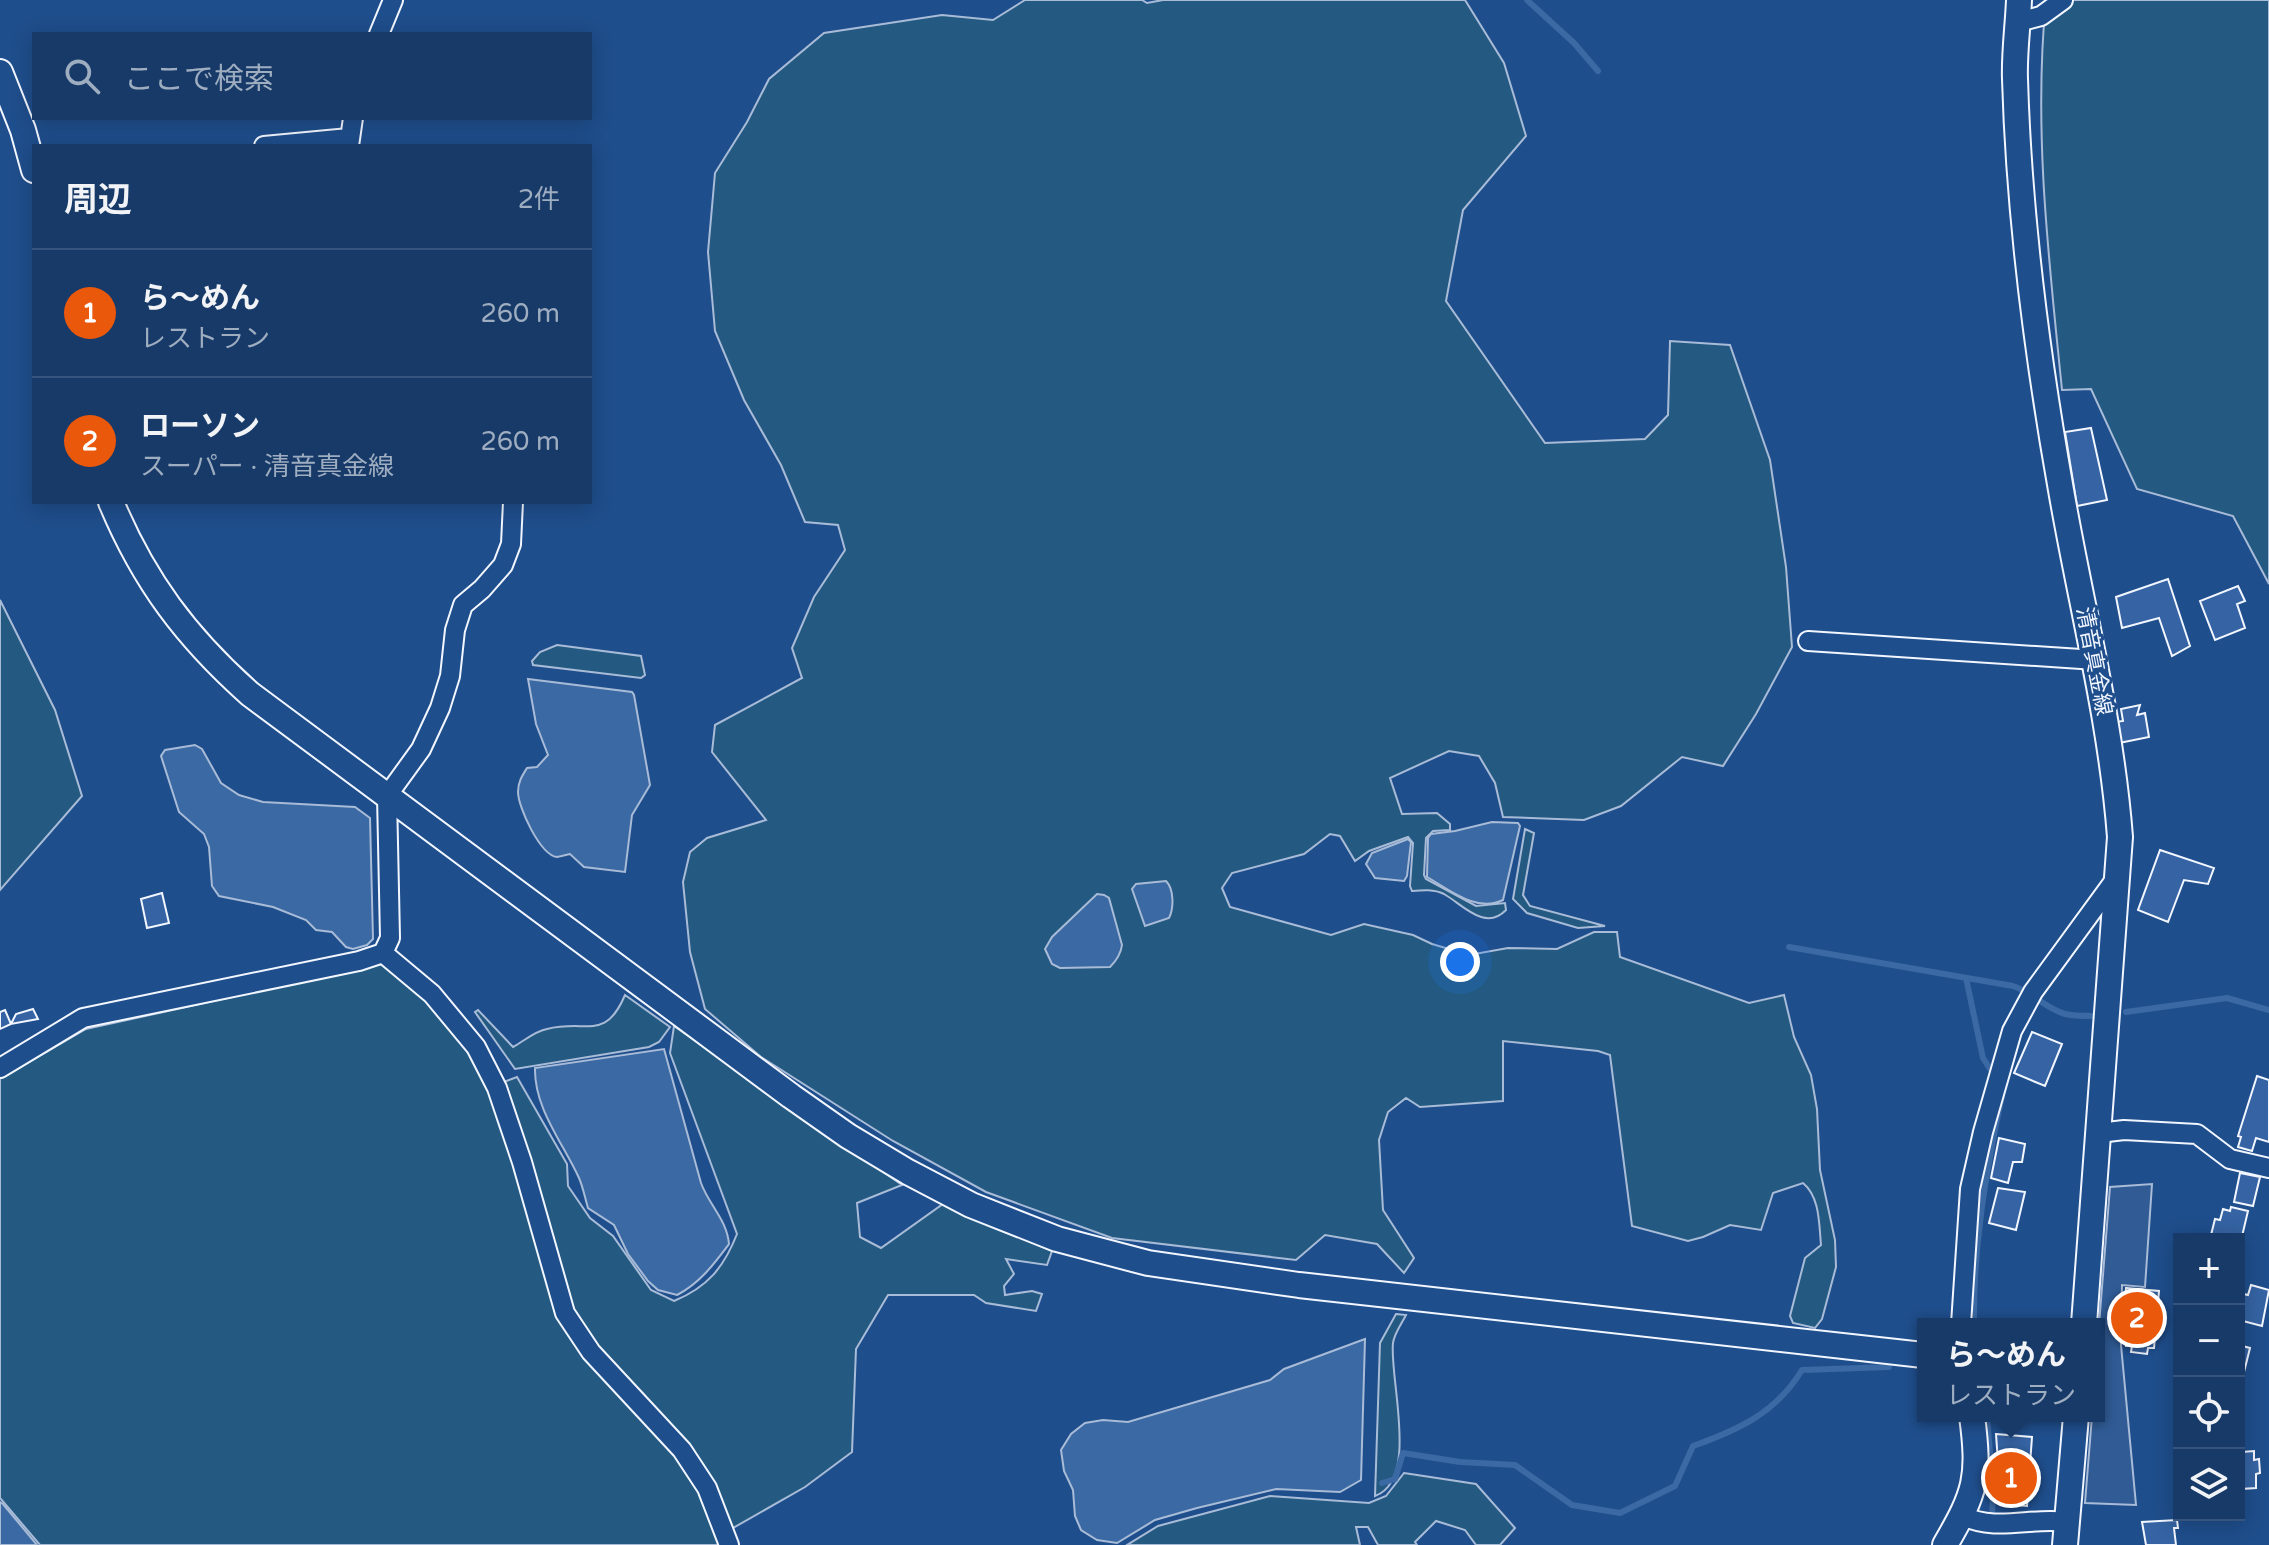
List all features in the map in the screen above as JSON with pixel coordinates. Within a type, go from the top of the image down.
[{"type":"street","points":[[380,32],[393,0]]},
{"type":"street","points":[[2019,11],[2041,16],[2063,0]]},
{"type":"street","name":"清音真金線","points":[[2019,11],[2015,76],[2018,133],[2039,358],[2061,492],[2096,660],[2115,778],[2120,837],[2084,1318]]},
{"type":"street","points":[[0,72],[32,159]]},
{"type":"street","points":[[306,144],[349,142],[353,120]]},
{"type":"street","points":[[112,504],[145,574],[193,640],[250,694],[848,1136],[971,1205],[1042,1234],[1148,1263],[1284,1283],[1917,1354]]},
{"type":"street","points":[[0,1068],[83,1018],[359,961],[383,953],[390,938],[387,796],[421,749],[440,708],[450,676],[455,630],[463,605],[503,565],[511,544],[513,504]]},
{"type":"street","points":[[1808,641],[2096,660]]},
{"type":"street","points":[[1961,1318],[1970,1189],[2012,1031],[2031,995],[2119,875]]},
{"type":"street","points":[[383,953],[432,994],[476,1047],[497,1088],[517,1147],[565,1313],[591,1352],[682,1450],[707,1488],[729,1545]]},
{"type":"street","points":[[2099,1133],[2124,1130],[2197,1134],[2230,1159],[2269,1168]]},
{"type":"street","points":[[1945,1545],[1962,1516],[1976,1475],[1973,1422]]},
{"type":"street","points":[[2066,1534],[2075,1422]]},
{"type":"street","points":[[1962,1516],[1993,1525],[2050,1520],[2066,1534]]},
{"type":"shaded area","points":[[1025,0],[1142,0],[1147,3],[1163,0],[1465,0],[1504,63],[1526,136],[1463,210],[1446,301],[1545,443],[1645,439],[1668,415],[1670,341],[1730,345],[1770,460],[1786,567],[1792,647],[1756,714],[1723,766],[1682,757],[1621,806],[1584,820],[1503,817],[1495,783],[1479,756],[1449,751],[1390,778],[1402,814],[1437,813],[1450,824],[1450,830],[1433,831],[1426,838],[1426,879],[1476,906],[1505,903],[1506,910],[1490,918],[1474,914],[1440,892],[1412,891],[1413,843],[1408,837],[1369,851],[1355,861],[1340,836],[1330,834],[1304,854],[1232,873],[1222,888],[1230,907],[1331,935],[1364,924],[1413,935],[1469,955],[1508,948],[1557,949],[1594,932],[1617,932],[1620,957],[1749,1003],[1784,995],[1794,1037],[1811,1075],[1817,1109],[1820,1170],[1835,1240],[1836,1267],[1822,1319],[1815,1328],[1793,1323],[1790,1316],[1805,1258],[1821,1245],[1816,1203],[1803,1183],[1773,1193],[1761,1230],[1730,1225],[1688,1241],[1632,1226],[1610,1055],[1598,1051],[1503,1041],[1503,1101],[1420,1107],[1406,1098],[1388,1112],[1379,1140],[1383,1210],[1414,1258],[1404,1273],[1377,1244],[1325,1235],[1296,1260],[1112,1238],[986,1192],[893,1141],[761,1057],[705,1009],[690,952],[683,882],[690,852],[707,838],[766,820],[712,752],[715,725],[802,678],[792,648],[814,597],[845,550],[838,525],[805,522],[781,465],[744,400],[715,331],[708,252],[715,173],[769,79],[824,33],[942,15],[993,20]]},
{"type":"shaded area","points":[[2046,0],[2269,0],[2269,584],[2233,516],[2137,489],[2091,389],[2062,390],[2044,195],[2041,97]]},
{"type":"shaded area","points":[[0,600],[55,710],[82,796],[0,890]]},
{"type":"shaded area","points":[[557,645],[641,656],[645,675],[641,678],[533,665],[532,661],[540,652]]},
{"type":"shaded area","points":[[528,679],[632,692],[634,695],[650,785],[632,815],[625,872],[584,867],[570,854],[557,857],[550,854],[531,829],[519,799],[519,785],[527,768],[537,767],[548,755],[536,724]]},
{"type":"shaded area","points":[[195,745],[202,749],[221,783],[239,795],[263,802],[355,807],[370,818],[373,939],[367,945],[353,949],[346,947],[332,932],[316,930],[306,920],[273,907],[219,896],[212,886],[209,847],[204,834],[179,812],[161,756],[165,750]]},
{"type":"shaded area","points":[[1492,822],[1518,823],[1520,826],[1503,900],[1483,904],[1474,902],[1427,877],[1428,838],[1431,834]]},
{"type":"shaded area","points":[[1525,829],[1534,833],[1523,895],[1530,906],[1605,926],[1578,928],[1527,913],[1513,899]]},
{"type":"shaded area","points":[[1408,839],[1411,842],[1404,881],[1375,878],[1366,864],[1372,853]]},
{"type":"shaded area","points":[[1166,881],[1172,899],[1169,918],[1145,926],[1132,889],[1136,884]]},
{"type":"shaded area","points":[[1097,894],[1109,898],[1122,945],[1116,960],[1110,967],[1060,968],[1052,964],[1045,949],[1052,937]]},
{"type":"shaded area","points":[[382,964],[423,998],[468,1048],[488,1088],[517,1077],[567,1164],[568,1186],[590,1218],[613,1236],[651,1290],[674,1301],[696,1289],[720,1266],[737,1234],[670,1053],[674,1026],[902,1185],[857,1203],[860,1237],[881,1248],[943,1204],[1052,1251],[1047,1265],[1006,1259],[1014,1274],[1004,1286],[1005,1295],[1032,1291],[1042,1294],[1036,1311],[986,1303],[974,1295],[888,1295],[856,1349],[852,1452],[805,1487],[719,1536],[722,1545],[40,1545],[0,1498],[0,1079],[86,1029]]},
{"type":"shaded area","points":[[625,995],[670,1027],[659,1042],[649,1047],[515,1069],[475,1012],[478,1010],[513,1047],[543,1030],[602,1024],[618,1010]]},
{"type":"shaded area","points":[[664,1049],[701,1183],[725,1227],[729,1244],[700,1279],[677,1295],[658,1290],[648,1281],[628,1254],[614,1225],[588,1208],[579,1178],[544,1111],[535,1068]]},
{"type":"shaded area","points":[[2152,1184],[2145,1287],[2122,1285],[2121,1345],[2136,1505],[2085,1503],[2092,1422],[2105,1422],[2105,1318],[2100,1318],[2110,1187]]},
{"type":"shaded area","points":[[1396,1314],[1406,1315],[1393,1343],[1399,1450],[1396,1470],[1389,1486],[1375,1496],[1380,1343]]},
{"type":"shaded area","points":[[1365,1339],[1361,1480],[1340,1492],[1276,1489],[1197,1508],[1155,1520],[1117,1543],[1097,1540],[1081,1530],[1075,1516],[1073,1490],[1064,1471],[1061,1450],[1071,1434],[1085,1423],[1103,1420],[1128,1422],[1270,1380],[1284,1369]]},
{"type":"shaded area","points":[[1404,1473],[1476,1484],[1515,1528],[1500,1545],[1476,1545],[1465,1530],[1436,1521],[1415,1542],[1417,1545],[1378,1545],[1368,1527],[1356,1527],[1360,1545],[1127,1545],[1158,1526],[1270,1496],[1369,1503],[1386,1496]]},
{"type":"shaded area","points":[[0,1502],[3,1504],[37,1545],[0,1545]]},
{"type":"building","points":[[2091,428],[2107,500],[2077,506],[2065,432]]},
{"type":"building","points":[[2168,579],[2190,646],[2172,656],[2159,618],[2122,628],[2116,597]]},
{"type":"building","points":[[2238,586],[2245,601],[2237,604],[2245,628],[2215,640],[2200,601]]},
{"type":"building","points":[[2140,705],[2137,715],[2145,713],[2149,737],[2119,743],[2115,722],[2123,721],[2121,709]]},
{"type":"building","points":[[2160,850],[2214,868],[2208,884],[2184,880],[2168,922],[2138,910]]},
{"type":"building","points":[[162,893],[169,923],[147,928],[141,899]]},
{"type":"building","points":[[33,1009],[38,1019],[11,1024],[16,1014]]},
{"type":"building","points":[[5,1010],[11,1024],[0,1029],[0,1012]]},
{"type":"building","points":[[2032,1032],[2062,1044],[2045,1086],[2014,1073]]},
{"type":"building","points":[[2257,1076],[2269,1080],[2269,1142],[2256,1138],[2252,1151],[2238,1147],[2241,1137],[2238,1136]]},
{"type":"building","points":[[1999,1138],[2025,1144],[2022,1162],[2013,1162],[2008,1183],[1991,1178]]},
{"type":"building","points":[[2240,1173],[2260,1177],[2253,1206],[2234,1202]]},
{"type":"building","points":[[1998,1188],[2025,1192],[2016,1230],[1989,1223]]},
{"type":"building","points":[[2231,1207],[2248,1211],[2243,1233],[2212,1233],[2215,1219],[2220,1220],[2223,1209],[2230,1211]]},
{"type":"building","points":[[2251,1285],[2269,1290],[2262,1326],[2245,1322],[2245,1294],[2248,1295]]},
{"type":"building","points":[[2126,1288],[2159,1291],[2154,1348],[2148,1348],[2147,1354],[2131,1352],[2132,1346],[2126,1346],[2127,1334],[2122,1334]]},
{"type":"building","points":[[2245,1347],[2250,1348],[2245,1368]]},
{"type":"building","points":[[1996,1434],[2032,1437],[2027,1506],[2001,1504]]},
{"type":"building","points":[[2254,1451],[2254,1460],[2259,1459],[2260,1473],[2256,1474],[2256,1488],[2245,1489],[2245,1452]]},
{"type":"building","points":[[2177,1521],[2178,1528],[2174,1528],[2176,1545],[2146,1545],[2142,1522]]},
{"type":"waterway","points":[[1527,0],[1574,43],[1598,71]]},
{"type":"waterway","points":[[1789,947],[2013,986],[2058,1012],[2092,1016]]},
{"type":"waterway","points":[[1966,978],[1983,1058],[1990,1069]]},
{"type":"waterway","points":[[2126,1012],[2227,998],[2269,1010]]},
{"type":"waterway","points":[[1974,1318],[1982,1209],[2002,1096]]},
{"type":"waterway","points":[[1382,1483],[1395,1479],[1403,1453],[1460,1462],[1515,1465],[1572,1505],[1620,1513],[1675,1486],[1693,1446],[1740,1426],[1768,1409],[1802,1370],[1889,1367]]},
{"type":"waterway","points":[[1987,1422],[1993,1489],[1992,1520]]},
{"type":"place","name":"ローソン","points":[[2137,1318]]},
{"type":"place","name":"ら～めん","points":[[2011,1478]]}]
